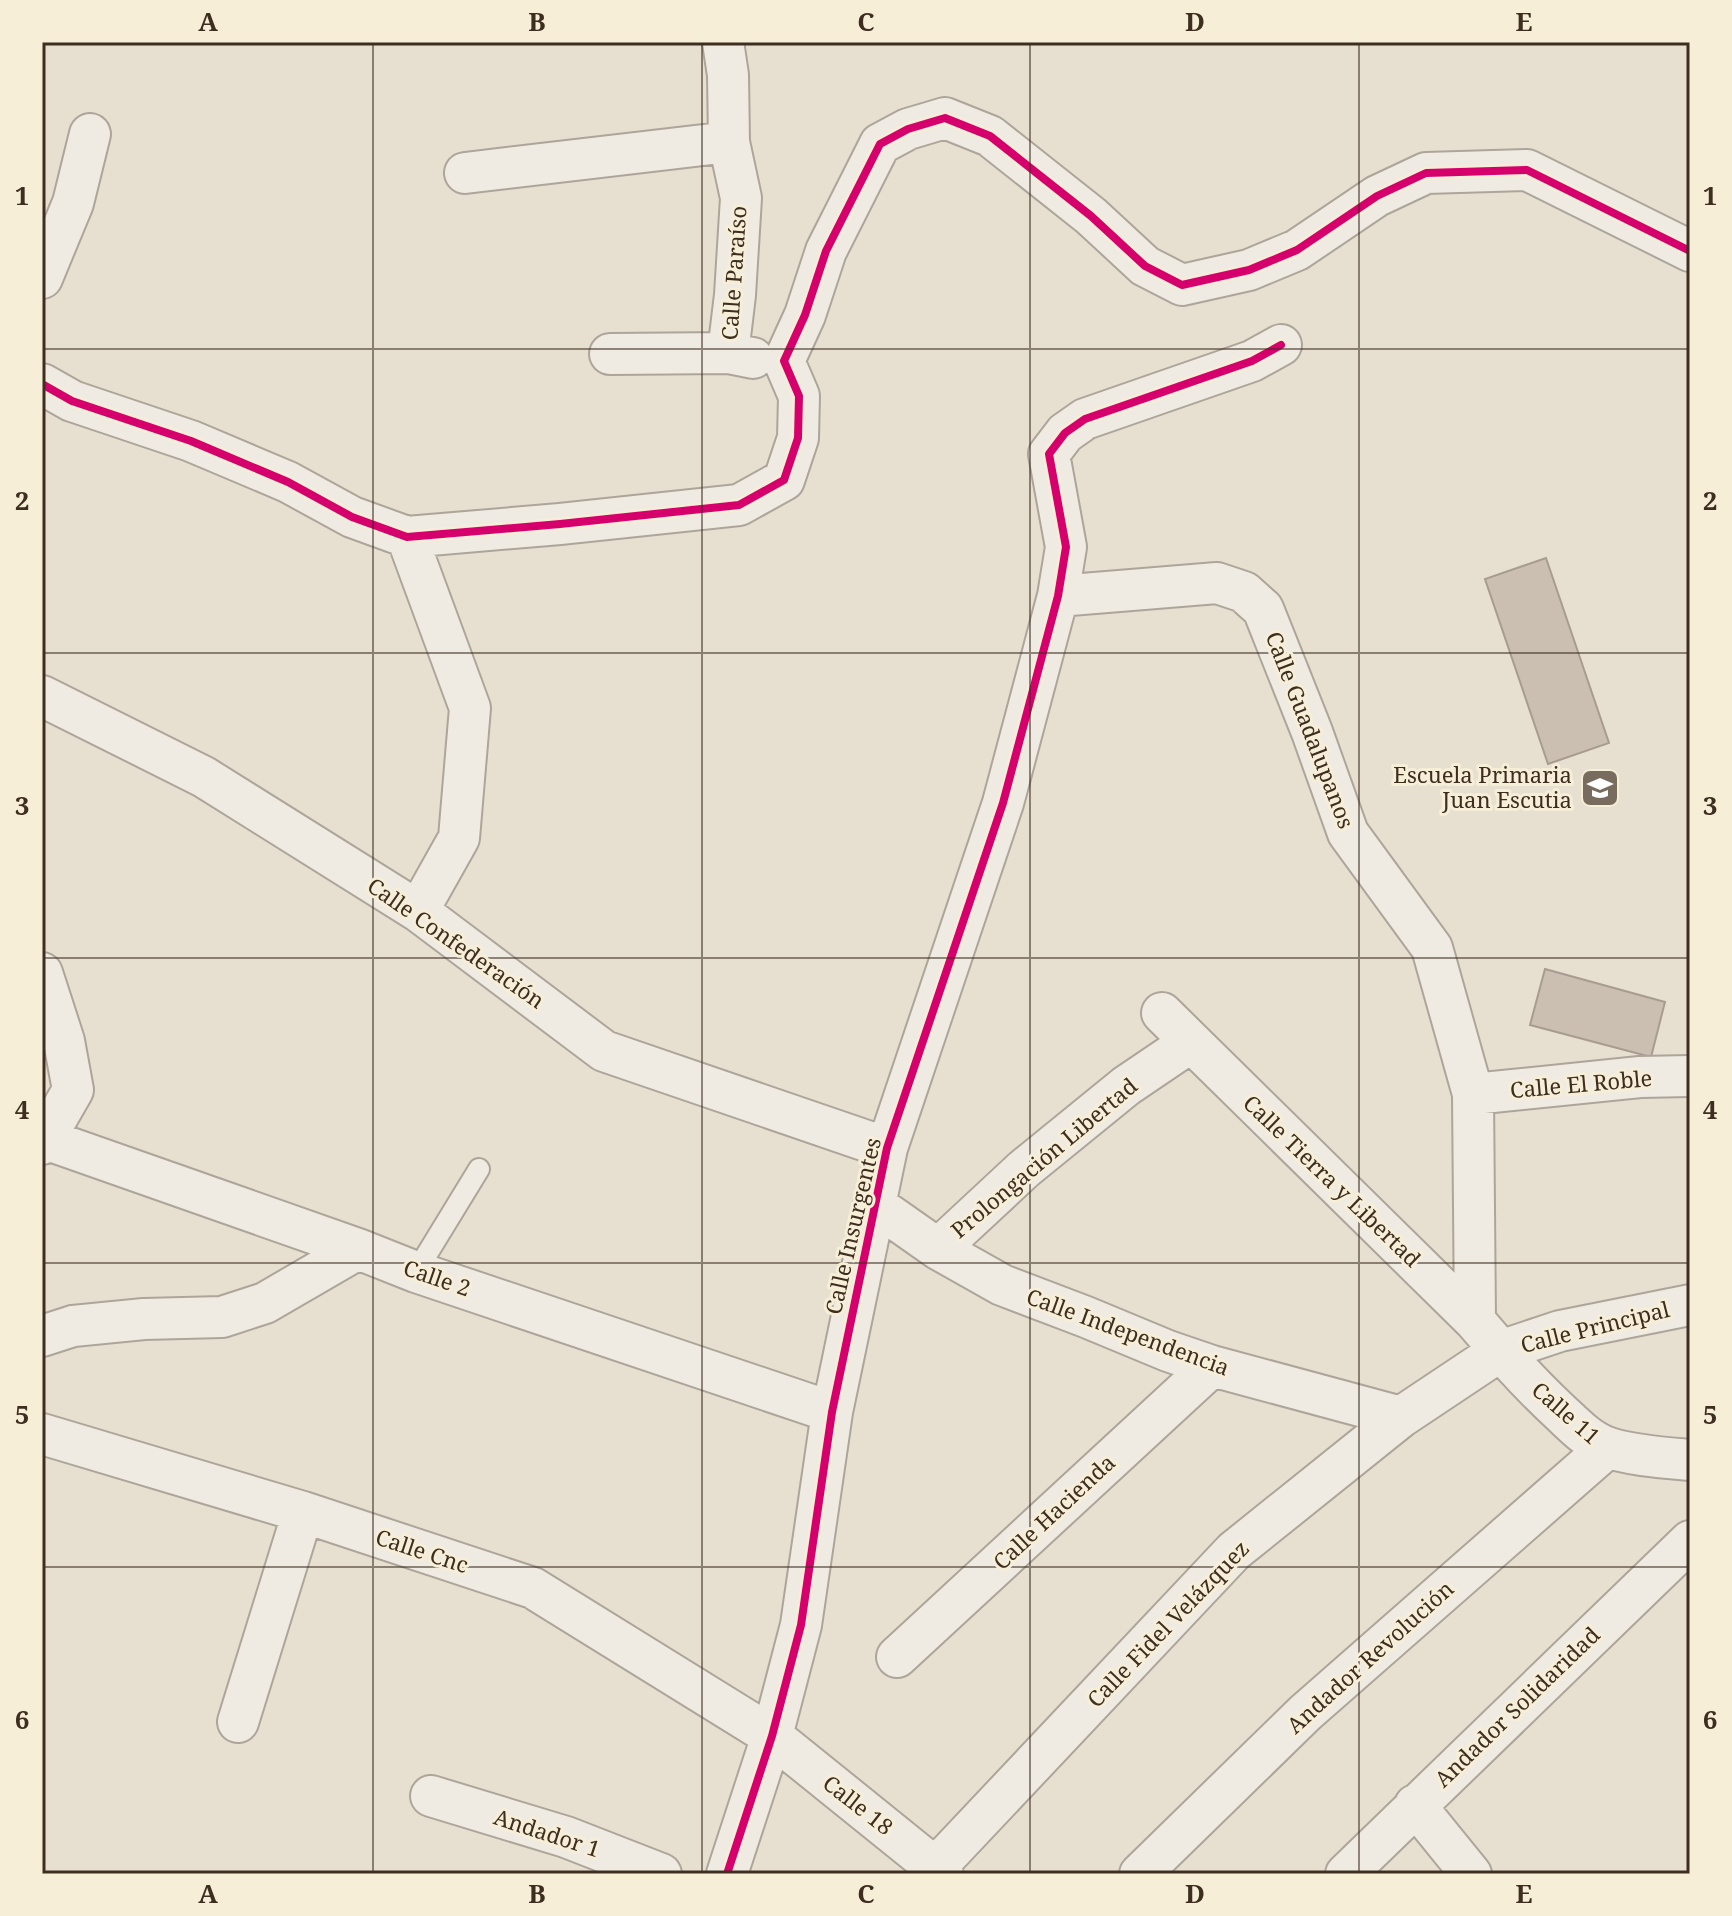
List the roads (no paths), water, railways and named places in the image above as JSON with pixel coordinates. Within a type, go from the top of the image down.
[{"type":"street","name":"Calle Paraíso","points":[[723,42],[728,75],[729,142],[741,198],[728,353],[784,361]]},
{"type":"street","points":[[42,384],[72,401],[205,447],[288,482],[352,517],[407,537],[739,505],[784,480],[798,438],[799,396],[784,361],[805,315],[826,251],[880,144],[908,129],[945,118],[990,136],[1091,216],[1145,266],[1182,285],[1249,270],[1297,250],[1377,196],[1426,173],[1527,170],[1690,251]]},
{"type":"street","points":[[42,278],[57,197],[90,134]]},
{"type":"street","points":[[465,173],[729,142]]},
{"type":"street","name":"Calle Insurgentes","points":[[727,1874],[772,1736],[801,1625],[832,1412],[887,1148],[1003,803],[1058,596],[1066,547],[1049,454],[1065,433],[1085,419],[1252,361],[1281,345]]},
{"type":"street","points":[[610,354],[728,353]]},
{"type":"street","points":[[407,537],[470,708],[459,838],[418,911]]},
{"type":"street","name":"Calle Guadalupanos","points":[[1058,596],[1217,583],[1244,592],[1263,609],[1348,833],[1432,948],[1473,1094],[1488,1336]]},
{"type":"street","name":"Calle Confederación","points":[[42,696],[204,777],[418,911],[604,1051],[887,1148]]},
{"type":"street","points":[[42,973],[64,1041],[73,1090],[43,1141]]},
{"type":"street","name":"Calle Tierra y Libertad","points":[[1162,1013],[1488,1336]]},
{"type":"street","name":"Prolongación Libertad","points":[[938,1249],[1047,1150],[1126,1086],[1191,1042]]},
{"type":"street","name":"Calle El Roble","points":[[1473,1094],[1640,1077],[1690,1076]]},
{"type":"street","name":"Calle 2","points":[[43,1141],[358,1249],[416,1272],[832,1412]]},
{"type":"street","name":"Calle Independencia","points":[[874,1204],[938,1249],[1002,1285],[1212,1366],[1401,1417]]},
{"type":"street","points":[[42,1336],[73,1326],[144,1319],[222,1317],[265,1303],[358,1249]]},
{"type":"street","name":"Calle Principal","points":[[1488,1336],[1560,1331],[1690,1305]]},
{"type":"street","name":"Calle Fidel Velázquez","points":[[940,1870],[1234,1551],[1401,1417],[1488,1336]]},
{"type":"street","name":"Calle 11","points":[[1488,1336],[1548,1401],[1587,1437],[1607,1448],[1690,1460]]},
{"type":"street","name":"Calle Hacienda","points":[[897,1657],[1212,1366]]},
{"type":"street","name":"Calle Cnc","points":[[42,1434],[303,1512],[533,1588],[772,1736]]},
{"type":"street","name":"Andador Revolución","points":[[1140,1874],[1305,1713],[1607,1448]]},
{"type":"street","points":[[238,1722],[303,1512]]},
{"type":"street","name":"Andador Solidaridad","points":[[1346,1874],[1690,1541]]},
{"type":"street","name":"Calle 18","points":[[772,1736],[940,1870]]},
{"type":"street","name":"Andador 1","points":[[431,1796],[566,1837],[661,1874]]},
{"type":"street","points":[[1415,1805],[1471,1874]]},
{"type":"lane","points":[[416,1272],[479,1169]]},
{"type":"place","name":"Escuela Primaria Juan Escutia","points":[[1600,788]]}]
